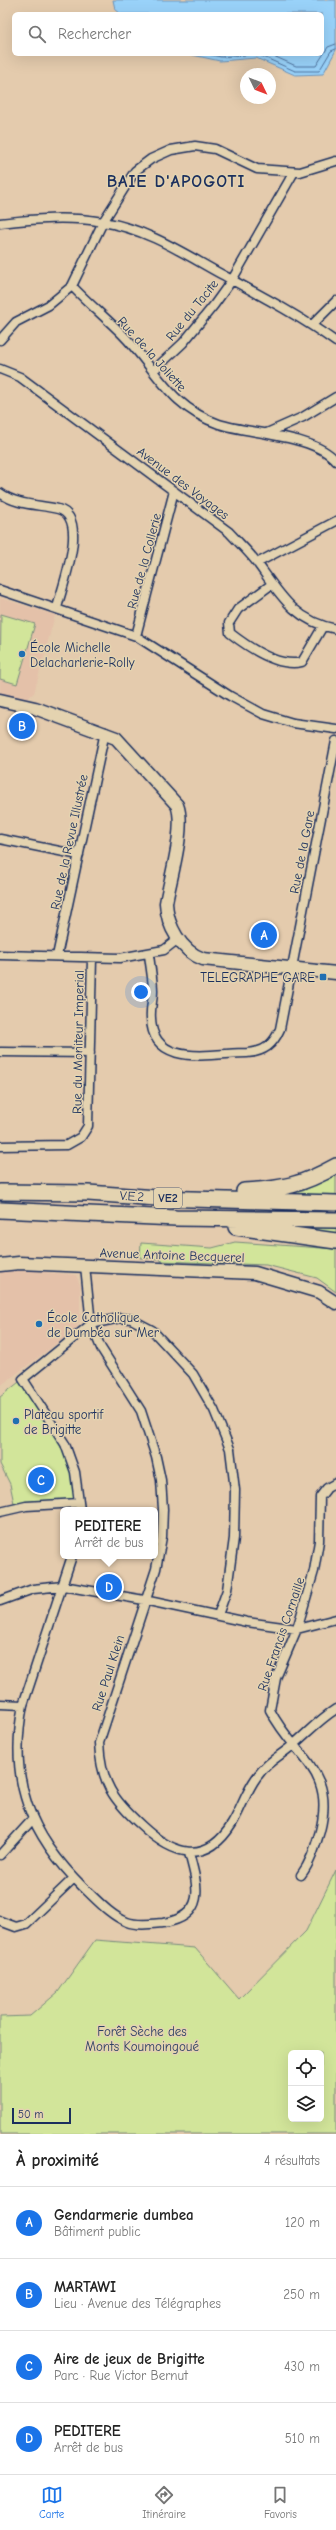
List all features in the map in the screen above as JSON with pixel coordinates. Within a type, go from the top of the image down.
[{"type":"highway","points":[[157,1198],[277,1190],[305,1182],[336,1166]]},
{"type":"highway","name":"V.E.2","points":[[0,1192],[88,1193],[157,1198],[336,1203]]},
{"type":"highway","name":"V.E.2","points":[[0,1210],[176,1218],[336,1220]]},
{"type":"highway","points":[[176,1218],[336,1241]]},
{"type":"street","points":[[0,340],[16,322],[49,304],[72,286],[103,222],[135,171],[150,159],[171,150],[195,146],[215,149],[258,169],[294,172],[336,161]]},
{"type":"street","name":"Rue du Tacite","points":[[153,371],[183,343],[232,280],[294,172]]},
{"type":"street","points":[[0,223],[43,218],[103,222],[133,229],[163,241],[312,325],[336,342]]},
{"type":"street","name":"Rue de la Joliette","points":[[72,286],[96,312],[122,335],[172,396],[191,410],[218,423],[241,430],[267,433],[315,447],[336,461]]},
{"type":"street","points":[[312,325],[336,301]]},
{"type":"street","name":"Avenue des Voyages","points":[[0,369],[20,377],[229,532],[257,563],[288,605],[300,615],[323,626],[336,629]]},
{"type":"street","points":[[267,433],[303,417],[336,397]]},
{"type":"street","name":"Rue de la Collerie","points":[[136,636],[174,491]]},
{"type":"street","points":[[0,493],[12,501],[60,510],[70,515],[74,528],[73,546],[57,608]]},
{"type":"street","points":[[257,563],[336,521]]},
{"type":"street","points":[[272,584],[238,609],[229,623],[230,633],[245,644],[291,665],[302,662],[323,626]]},
{"type":"street","points":[[0,590],[57,608],[136,636],[230,696],[263,714],[293,723],[336,729]]},
{"type":"street","points":[[0,700],[35,708],[105,732],[116,738],[130,751],[172,799],[180,812],[166,903],[169,923],[178,939],[190,952],[203,958],[336,973]]},
{"type":"street","name":"Rue de la Revue Illustrée","points":[[57,956],[80,855],[105,732]]},
{"type":"street","name":"Rue de la Gare","points":[[149,954],[153,990],[151,1018],[152,1031],[162,1048],[180,1055],[247,1053],[258,1052],[268,1047],[276,1038],[280,1029],[336,741]]},
{"type":"street","points":[[0,839],[80,855]]},
{"type":"street","points":[[0,955],[92,958],[149,954],[164,950],[178,939]]},
{"type":"street","name":"Rue du Moniteur Imperial","points":[[0,1146],[67,1145],[81,1137],[88,1126],[92,958]]},
{"type":"street","points":[[0,1052],[90,1053]]},
{"type":"street","name":"Avenue Antoine Becquerel","points":[[0,1264],[255,1273],[319,1292],[336,1303]]},
{"type":"street","name":"Rue Paul Klein","points":[[85,1266],[91,1324],[101,1348],[141,1411],[161,1480],[162,1537],[158,1558]]},
{"type":"street","points":[[0,1512],[26,1506],[79,1506],[75,1472],[65,1444],[23,1379],[91,1324],[120,1318],[130,1319],[152,1330],[193,1374],[214,1410],[230,1449],[235,1490],[234,1538],[228,1590],[218,1615]]},
{"type":"street","name":"Rue Francis Cornaille","points":[[301,1875],[308,1865],[315,1847],[325,1813],[326,1796],[322,1782],[293,1745],[270,1710],[276,1678],[297,1629],[314,1571],[319,1541],[320,1496],[327,1488],[336,1483]]},
{"type":"street","points":[[71,1559],[23,1705],[18,1727],[18,1760],[22,1788],[32,1820],[47,1847],[74,1878],[116,1917],[129,1923],[157,1924],[173,1921],[187,1915],[197,1897],[197,1883],[189,1853],[212,1847],[218,1842],[232,1824],[255,1779],[274,1757],[293,1745],[324,1716],[336,1709]]},
{"type":"street","name":"Rue Paul Klein","points":[[158,1559],[156,1569],[144,1600],[99,1743],[101,1769],[112,1796],[133,1818],[168,1846],[189,1853]]},
{"type":"street","points":[[0,1601],[33,1589],[63,1586],[144,1600],[247,1622],[297,1629],[336,1619]]},
{"type":"street","points":[[0,1704],[23,1705]]},
{"type":"street","points":[[0,1854],[32,1820]]},
{"type":"street","points":[[0,1921],[16,1927],[26,1924],[74,1878]]},
{"type":"shaded area","name":"École Michelle Delacharlerie-Rolly","points":[[0,598],[55,615],[34,693],[24,701],[0,696]]},
{"type":"shaded area","name":"École Catholique de Dumbéa sur Mer","points":[[12,1269],[76,1275],[80,1285],[80,1319],[76,1329],[0,1386],[0,1271]]},
{"type":"green space","points":[[1,614],[35,624],[17,684],[0,679]]},
{"type":"green space","points":[[336,1173],[336,1199],[279,1196],[303,1191]]},
{"type":"green space","points":[[294,1227],[336,1228],[336,1237],[274,1229]]},
{"type":"green space","points":[[235,1242],[336,1249],[336,1292],[317,1278],[266,1265],[161,1261],[161,1259],[140,1258],[141,1243],[212,1248]]},
{"type":"green space","points":[[23,1379],[65,1444],[79,1503],[15,1508],[10,1484],[0,1464],[0,1397]]},
{"type":"green space","name":"Forêt Sèche des Monts Koumoingoué","points":[[336,1870],[336,2134],[0,2134],[0,2017],[30,2016],[58,1992],[95,1940],[195,1948],[239,1999],[306,1931]]},
{"type":"water","points":[[113,0],[336,0],[336,50],[323,74],[295,75],[256,58],[220,61],[197,56],[324,56],[324,12],[119,12],[115,9]]},
{"type":"place","name":"École Michelle Delacharlerie-Rolly","points":[[22,654]]},
{"type":"place","name":"MARTAWI","points":[[22,726]]},
{"type":"place","name":"Gendarmerie dumbea","points":[[264,935]]},
{"type":"place","name":"TELEGRAPHE GARE","points":[[323,977]]},
{"type":"place","name":"École Catholique de Dumbéa sur Mer","points":[[39,1324]]},
{"type":"place","name":"Plateau sportif de Brigitte","points":[[16,1421]]},
{"type":"place","name":"Aire de jeux de Brigitte","points":[[41,1480]]},
{"type":"place","name":"PEDITERE","points":[[109,1587]]},
{"type":"district","name":"BAIE D'APOGOTI","points":[[176,181]]}]
